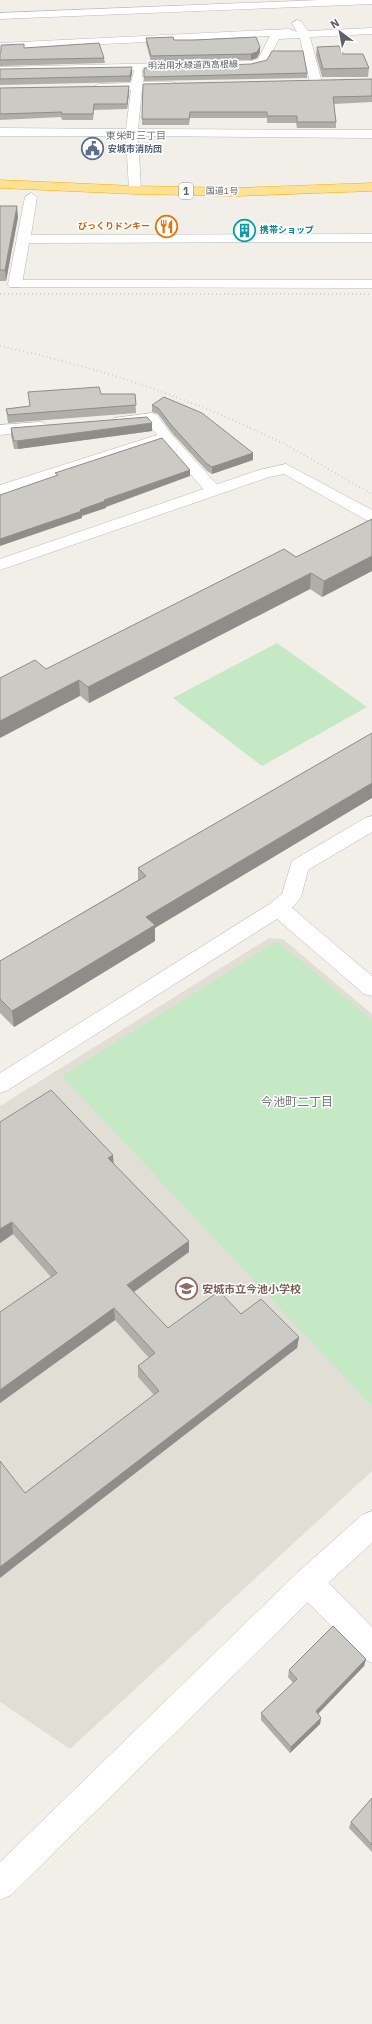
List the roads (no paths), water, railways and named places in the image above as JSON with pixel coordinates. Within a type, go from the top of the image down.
[{"type":"highway","name":"国道1号","points":[[0,184],[135,190],[236,192],[372,187]]},
{"type":"highway","name":"国道1号","points":[[0,196],[194,203],[372,199]]},
{"type":"street","points":[[98,0],[100,12],[110,21]]},
{"type":"street","points":[[0,16],[372,1]]},
{"type":"street","points":[[287,4],[302,33],[320,82],[301,83]]},
{"type":"street","points":[[0,46],[302,33],[372,28]]},
{"type":"street","points":[[121,29],[138,39]]},
{"type":"street","name":"明治用水緑道西高根線","points":[[0,70],[251,64],[262,61],[275,36],[302,33],[372,31]]},
{"type":"street","points":[[135,190],[132,133],[138,86],[138,39]]},
{"type":"street","points":[[84,87],[184,85]]},
{"type":"street","points":[[0,132],[372,134]]},
{"type":"street","points":[[31,198],[15,284],[372,284]]},
{"type":"street","points":[[24,239],[372,238]]},
{"type":"street","points":[[106,422],[152,418],[166,437],[214,490]]},
{"type":"street","points":[[0,430],[53,426]]},
{"type":"street","points":[[0,490],[166,437]]},
{"type":"street","points":[[0,565],[214,490],[265,473],[286,469],[372,517]]},
{"type":"street","points":[[0,1084],[278,908],[291,897],[299,866],[372,823]]},
{"type":"street","points":[[278,908],[372,988]]},
{"type":"street","points":[[0,1884],[308,1582],[372,1525]]},
{"type":"street","points":[[308,1582],[372,1648]]},
{"type":"railway","points":[[0,294],[372,294]]},
{"type":"railway","points":[[0,346],[36,354],[108,374],[143,385],[212,411],[280,442],[372,494]]},
{"type":"place","name":"安城市消防団","points":[[92,149]]},
{"type":"place","name":"びっくりドンキー","points":[[166,226]]},
{"type":"place","name":"携帯ショップ","points":[[244,230]]},
{"type":"place","name":"安城市立今池小学校","points":[[186,1289]]},
{"type":"district","name":"東栄町三丁目","points":[[136,135]]},
{"type":"district","name":"今池町二丁目","points":[[297,1102]]}]
